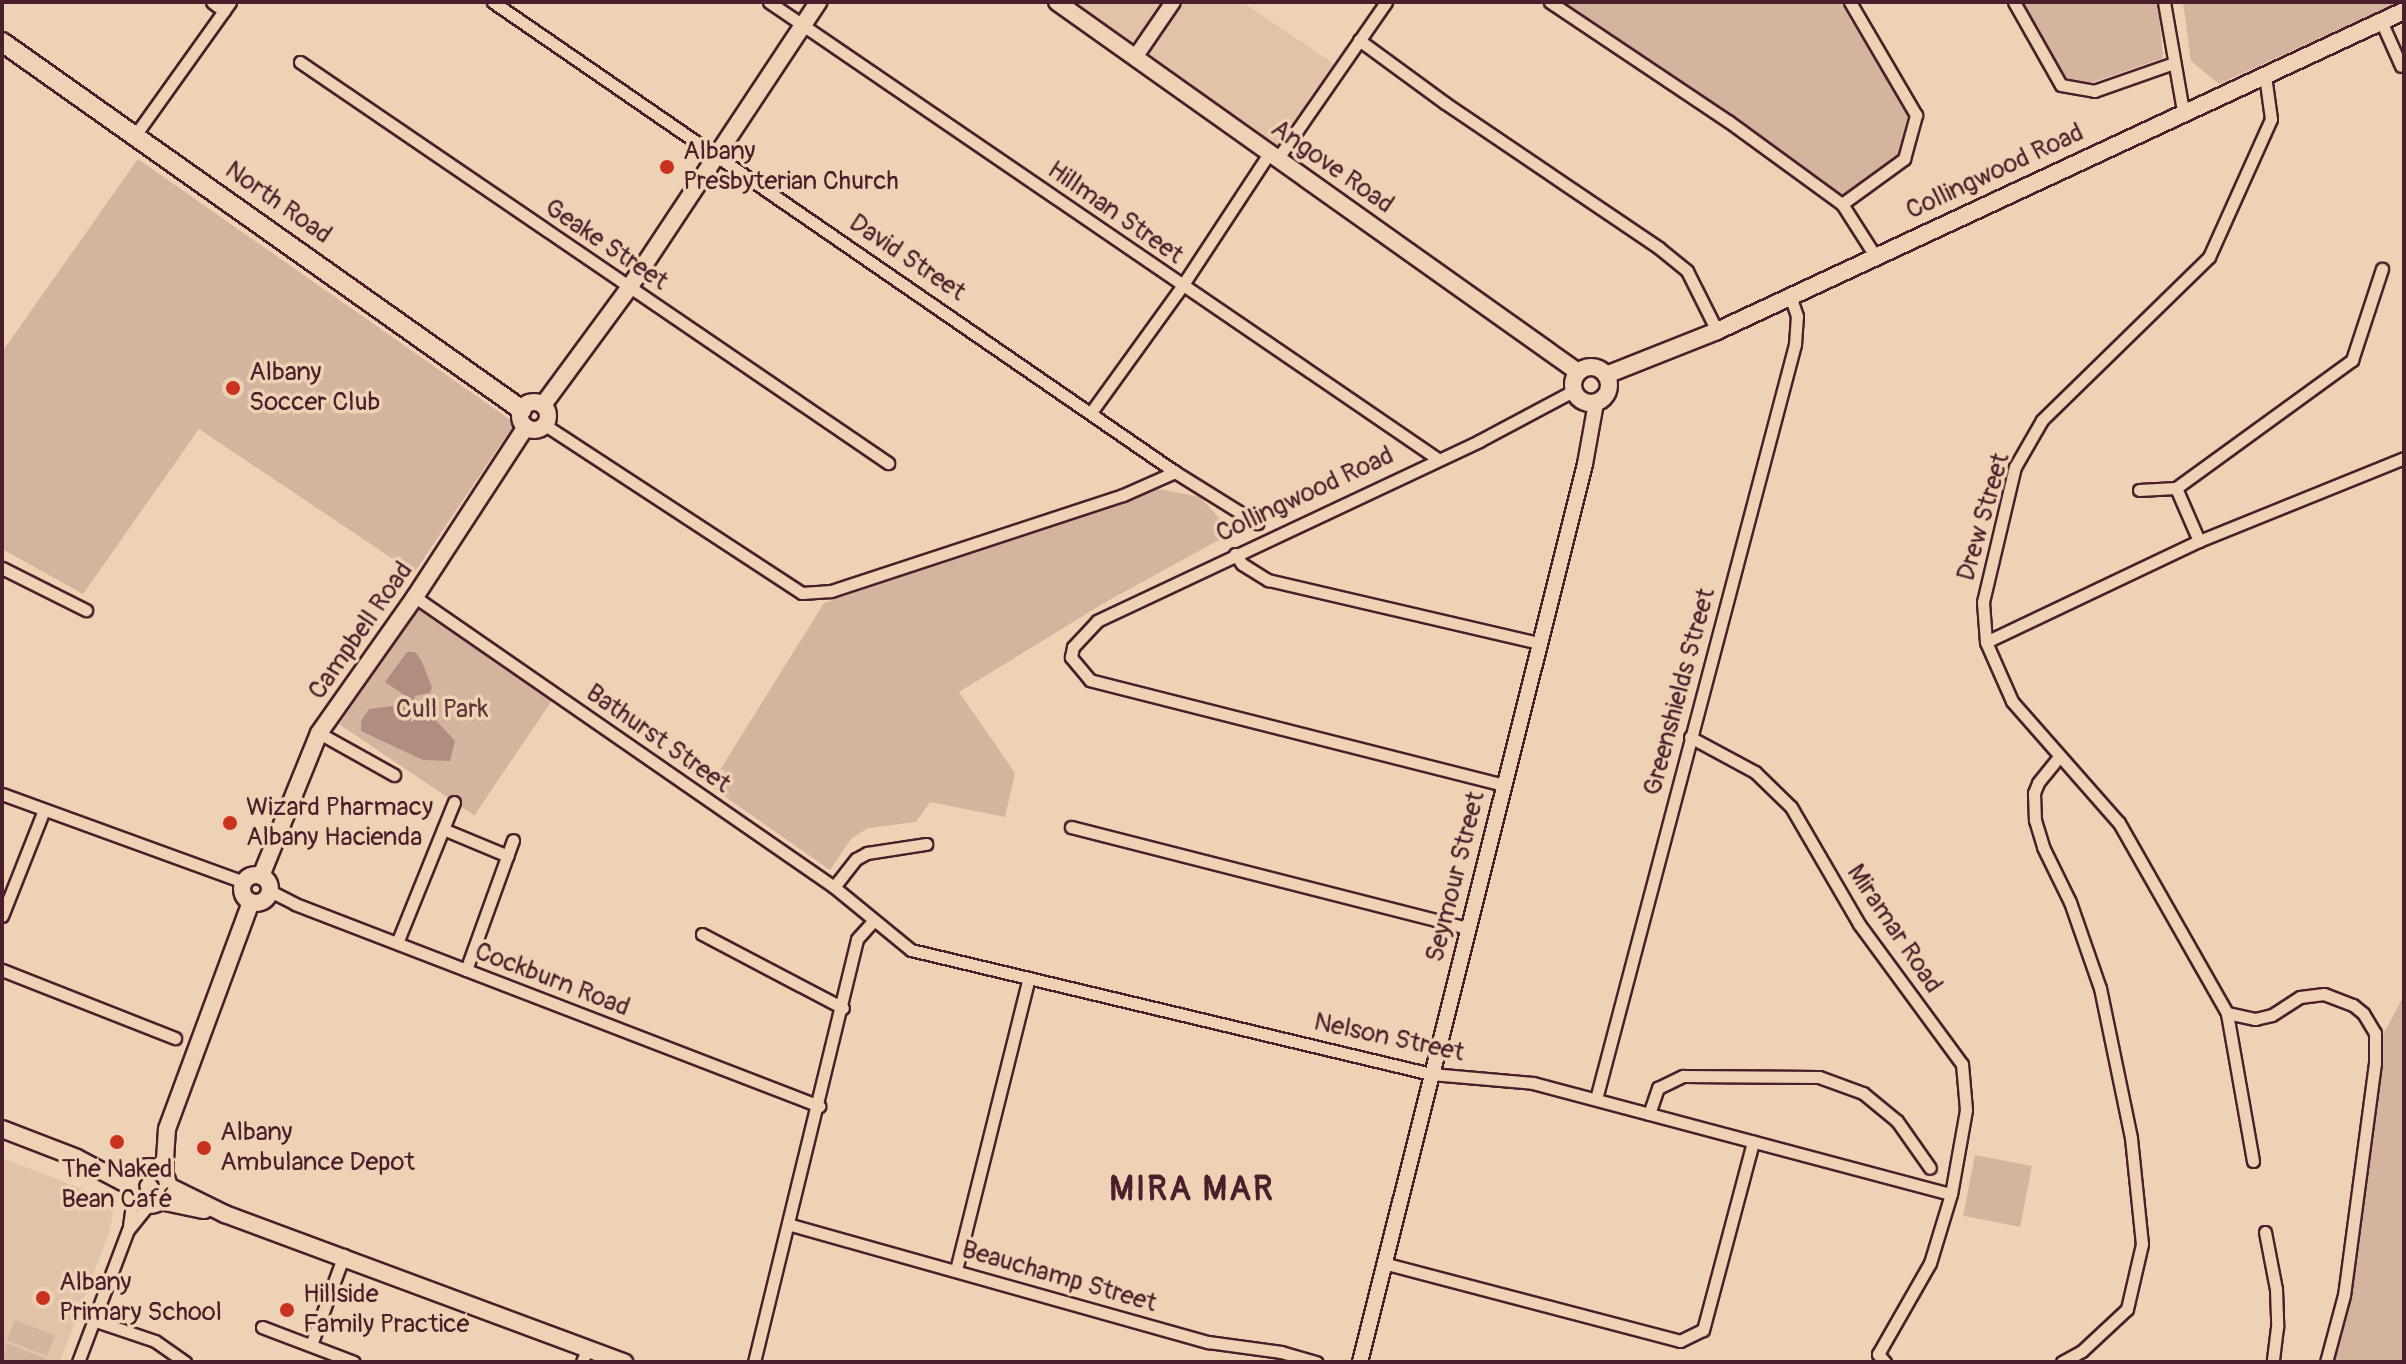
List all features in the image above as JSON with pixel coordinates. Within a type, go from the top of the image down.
[{"type":"main road","points":[[543,405],[629,288],[818,2]]},
{"type":"main road","name":"Angove Road","points":[[1057,2],[1578,372]]},
{"type":"main road","name":"Collingwood Road","points":[[1606,375],[1717,331],[1874,254],[2404,11]]},
{"type":"main road","name":"North Road","points":[[2,42],[136,134],[524,418]]},
{"type":"main road","points":[[1588,367],[1606,375],[1609,386],[1605,396],[1596,403],[1582,401],[1573,391],[1573,381],[1578,372],[1588,367]]},
{"type":"main road","points":[[534,402],[543,405],[548,415],[545,425],[536,430],[524,418],[534,402]]},
{"type":"main road","name":"Campbell Road","points":[[261,876],[319,733],[415,597],[524,418]]},
{"type":"main road","points":[[251,876],[261,876],[269,882],[270,891],[266,900],[251,902],[244,896],[244,882],[251,876]]},
{"type":"main road","points":[[148,1186],[251,902]]},
{"type":"main road","points":[[2,1129],[148,1186],[344,1255],[585,1355],[624,1362]]},
{"type":"street","points":[[136,134],[227,6],[212,2]]},
{"type":"street","name":"David Street","points":[[493,2],[1092,411],[1175,472],[1257,523]]},
{"type":"street","name":"Hillman Street","points":[[769,2],[1438,459]]},
{"type":"street","points":[[1136,56],[1173,2]]},
{"type":"street","points":[[1092,411],[1386,2]]},
{"type":"street","points":[[1550,2],[1728,121],[1842,204],[1874,254]]},
{"type":"street","points":[[1842,204],[1904,159],[1916,115],[1850,2]]},
{"type":"street","points":[[2014,2],[2061,85],[2094,91],[2174,63]]},
{"type":"street","points":[[2164,2],[2183,111]]},
{"type":"street","points":[[2381,21],[2401,66]]},
{"type":"street","points":[[1359,40],[1659,248],[1687,271],[1717,331]]},
{"type":"street","name":"Geake Street","points":[[300,62],[888,463]]},
{"type":"street","name":"Drew Street","points":[[2227,1013],[2119,823],[2058,758],[2012,701],[1986,642],[1983,602],[2015,467],[2042,420],[2209,257],[2271,119],[2265,75]]},
{"type":"street","points":[[2139,490],[2176,488],[2352,360],[2382,269]]},
{"type":"street","name":"Greenshields Street","points":[[1596,1099],[1795,344],[1797,316],[1790,296]]},
{"type":"street","name":"Collingwood Road","points":[[1504,785],[1090,680],[1071,657],[1073,647],[1097,621],[1438,459],[1573,391]]},
{"type":"street","name":"Seymour Street","points":[[1360,1362],[1585,464],[1596,403]]},
{"type":"street","points":[[545,425],[802,593],[831,591],[1123,495],[1175,472]]},
{"type":"street","points":[[1986,642],[2199,541],[2404,458]]},
{"type":"street","points":[[2176,488],[2199,541]]},
{"type":"street","points":[[1235,554],[1242,564],[1268,580],[1539,643]]},
{"type":"street","points":[[2,568],[86,610]]},
{"type":"street","name":"Bathurst Street","points":[[415,597],[834,887],[874,920]]},
{"type":"street","points":[[319,733],[394,775]]},
{"type":"street","name":"Miramar Road","points":[[1690,737],[1755,772],[1791,807],[1859,924],[1962,1064],[1966,1110],[1951,1194],[1930,1263],[1878,1359]]},
{"type":"street","points":[[2058,758],[2034,793],[2035,820],[2043,847],[2070,902],[2100,988],[2126,1105],[2142,1244],[2127,1309],[2082,1351],[2062,1362]]},
{"type":"street","points":[[2,794],[244,882]]},
{"type":"street","points":[[397,943],[454,802]]},
{"type":"street","points":[[2,916],[44,810]]},
{"type":"street","points":[[1071,827],[1467,928]]},
{"type":"street","points":[[443,829],[508,856]]},
{"type":"street","points":[[466,970],[513,840]]},
{"type":"street","points":[[834,887],[856,859],[867,853],[926,844]]},
{"type":"street","name":"Cockburn Road","points":[[270,891],[819,1106]]},
{"type":"street","points":[[754,1362],[791,1225],[857,939],[874,920]]},
{"type":"street","name":"Nelson Street","points":[[874,920],[911,950],[1431,1074],[1533,1083],[1951,1194]]},
{"type":"street","points":[[702,934],[843,1008]]},
{"type":"street","points":[[2,970],[175,1038]]},
{"type":"street","points":[[956,1270],[1029,978]]},
{"type":"street","points":[[2253,1161],[2227,1013],[2264,1017],[2300,997],[2324,994],[2353,1005],[2375,1033],[2375,1063],[2344,1295],[2326,1362]]},
{"type":"street","points":[[1649,1114],[1658,1088],[1683,1076],[1819,1077],[1863,1093],[1897,1121],[1930,1168]]},
{"type":"street","points":[[1383,1263],[1680,1341],[1703,1330],[1753,1142]]},
{"type":"street","points":[[78,1362],[148,1186]]},
{"type":"street","name":"Beauchamp Street","points":[[791,1225],[1208,1342],[1281,1352],[1317,1362]]},
{"type":"street","points":[[2265,1232],[2276,1289],[2273,1362]]},
{"type":"street","points":[[311,1345],[344,1255]]},
{"type":"street","points":[[93,1320],[155,1341],[185,1362]]},
{"type":"street","points":[[262,1327],[354,1362]]},
{"type":"shaded area","points":[[1048,2],[1242,2],[1340,68],[1278,158]]},
{"type":"shaded area","points":[[407,652],[415,652],[421,660],[432,687],[430,693],[415,696],[413,704],[430,714],[455,741],[450,761],[423,760],[361,731],[361,721],[369,709],[401,705],[404,695],[385,682]]},
{"type":"shaded area","name":"Albany Primary School","points":[[2,1158],[116,1202],[109,1233],[60,1362],[2,1362]]},
{"type":"green space","points":[[1561,2],[1840,2],[1908,115],[1898,155],[1842,196]]},
{"type":"green space","points":[[2020,2],[2158,2],[2163,58],[2088,84],[2063,78]]},
{"type":"green space","points":[[2183,2],[2399,2],[2219,84],[2191,61]]},
{"type":"green space","name":"Albany Soccer Club","points":[[138,159],[515,423],[414,573],[199,429],[83,594],[2,549],[2,352]]},
{"type":"green space","points":[[1159,489],[1200,497],[1221,520],[1219,540],[1104,603],[959,692],[1015,773],[1005,817],[930,802],[916,822],[868,828],[851,839],[830,870],[710,786],[824,603]]},
{"type":"green space","name":"Cull Park","points":[[417,609],[552,700],[474,815],[339,724]]},
{"type":"green space","points":[[2404,995],[2404,1362],[2332,1362],[2350,1293],[2377,1046]]},
{"type":"green space","points":[[1975,1155],[2032,1166],[2020,1227],[1963,1216]]},
{"type":"green space","points":[[15,1320],[55,1335],[47,1356],[7,1341]]},
{"type":"green space","points":[[6,1343],[47,1359],[46,1362],[2,1362]]},
{"type":"place","name":"Albany Presbyterian Church","points":[[667,167]]},
{"type":"place","name":"Albany Soccer Club","points":[[233,388]]},
{"type":"place","name":"Wizard Pharmacy Albany Hacienda","points":[[230,823]]},
{"type":"place","name":"The Naked Bean Café","points":[[117,1142]]},
{"type":"place","name":"Albany Ambulance Depot","points":[[204,1148]]},
{"type":"place","name":"Albany Primary School","points":[[43,1298]]},
{"type":"place","name":"Hillside Family Practice","points":[[287,1310]]},
{"type":"district","name":"MIRA MAR","points":[[1192,1190]]}]
